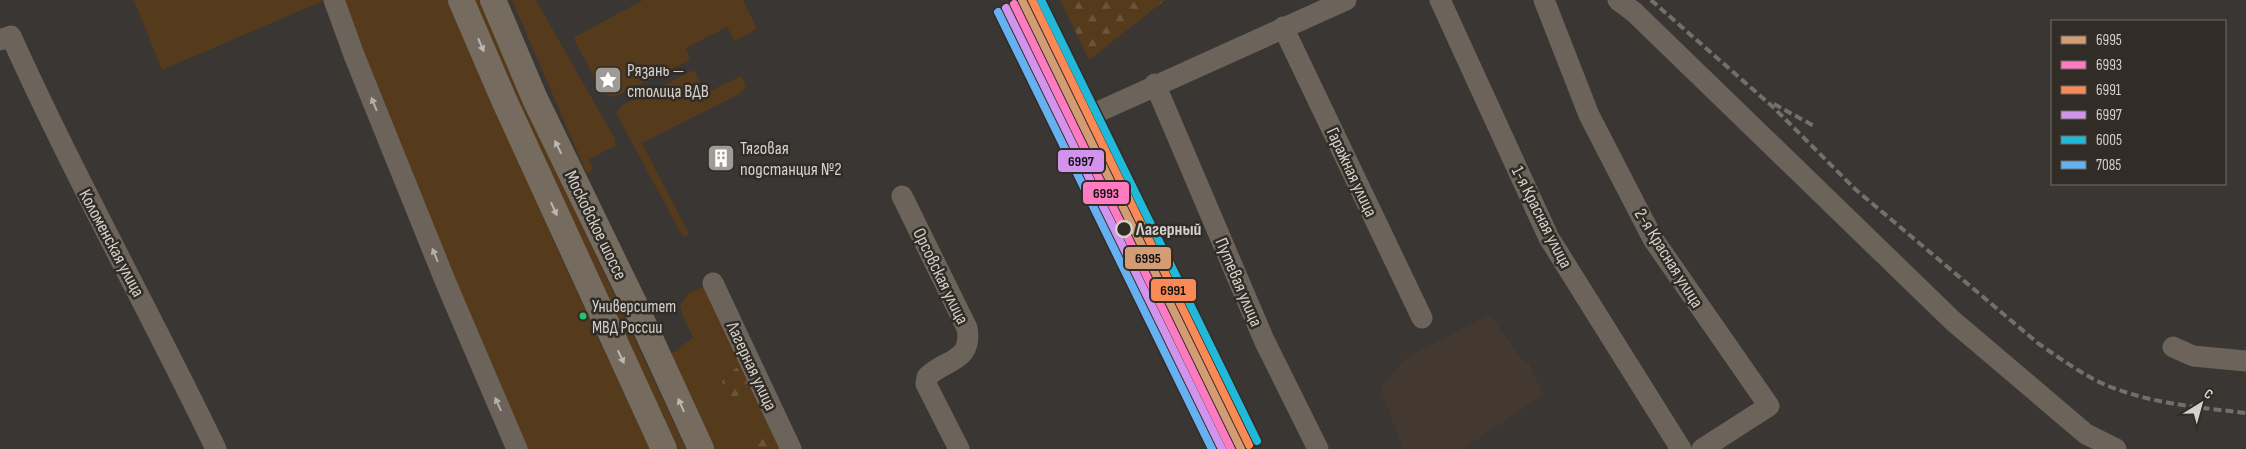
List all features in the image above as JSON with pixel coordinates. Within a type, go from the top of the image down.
[{"type":"main road","name":"Московское шоссе","points":[[461,0],[504,100],[664,449]]},
{"type":"main road","name":"Московское шоссе","points":[[493,0],[535,99],[633,301],[701,449]]},
{"type":"street","points":[[1100,111],[1156,84],[1346,0]]},
{"type":"street","name":"1-я Красная улица","points":[[1440,0],[1549,238],[1681,449]]},
{"type":"street","name":"2-я Красная улица","points":[[1544,0],[1589,115],[1653,239],[1769,406],[1702,449]]},
{"type":"street","points":[[1618,0],[1634,12],[1952,321],[2086,434],[2116,449]]},
{"type":"street","points":[[335,3],[446,282],[518,449]]},
{"type":"street","name":"Гаражная улица","points":[[1283,27],[1422,318]]},
{"type":"street","name":"Коломенская улица","points":[[5,38],[168,349],[216,449]]},
{"type":"street","name":"Путевая улица","points":[[1156,84],[1264,340],[1318,449]]},
{"type":"street","name":"Орсовская улица","points":[[902,196],[967,328],[968,337],[960,357],[932,371],[926,377],[926,384],[959,449]]},
{"type":"street","name":"Лагерная улица","points":[[713,283],[791,449]]},
{"type":"street","points":[[2174,347],[2194,356],[2246,360]]},
{"type":"shaded area","points":[[1490,314],[1523,361],[1529,363],[1543,395],[1463,449],[1403,449],[1380,388],[1406,358]]},
{"type":"green space","points":[[134,0],[325,0],[162,70]]},
{"type":"green space","points":[[341,0],[452,0],[557,249],[650,449],[523,449]]},
{"type":"green space","points":[[473,0],[481,0],[519,91],[686,449],[679,449],[613,311]]},
{"type":"green space","points":[[512,0],[536,0],[615,139],[615,146],[589,159],[593,170],[587,174]]},
{"type":"green space","points":[[643,0],[743,0],[757,29],[735,41],[727,27],[686,48],[690,60],[614,97],[604,94],[575,42],[575,37]]},
{"type":"green space","points":[[1060,0],[1165,0],[1089,60]]},
{"type":"green space","points":[[694,70],[706,93],[741,76],[746,86],[741,93],[642,143],[689,234],[683,237],[617,115],[618,110],[623,105]]},
{"type":"green space","points":[[713,283],[791,449],[701,449],[659,357],[673,353],[693,337],[683,317],[680,304],[690,292]]},
{"type":"green space","points":[[736,368],[744,368],[750,380],[744,394],[732,397],[724,389],[722,381]]},
{"type":"green space","points":[[779,424],[791,449],[748,449],[747,443],[753,434]]},
{"type":"railway","points":[[1651,0],[1773,107],[1855,189],[2039,344],[2097,381],[2115,388],[2170,403],[2246,413]]},
{"type":"railway","points":[[1774,104],[1814,126]]},
{"type":"transit line","name":"6995","points":[[1022,0],[1241,449]]},
{"type":"transit line","name":"6991","points":[[1032,0],[1249,445]]},
{"type":"transit line","name":"6005","points":[[1041,0],[1257,441]]},
{"type":"transit line","name":"6993","points":[[1014,4],[1231,449]]},
{"type":"transit line","name":"6997","points":[[1006,8],[1222,449]]},
{"type":"transit line","name":"7085","points":[[998,12],[1212,449]]},
{"type":"place","name":"Рязань — столица ВДВ","points":[[608,80]]},
{"type":"place","name":"Тяговая подстанция №2","points":[[721,158]]},
{"type":"place","name":"Лагерный","points":[[1124,229]]},
{"type":"place","name":"Университет МВД России","points":[[583,316]]}]
